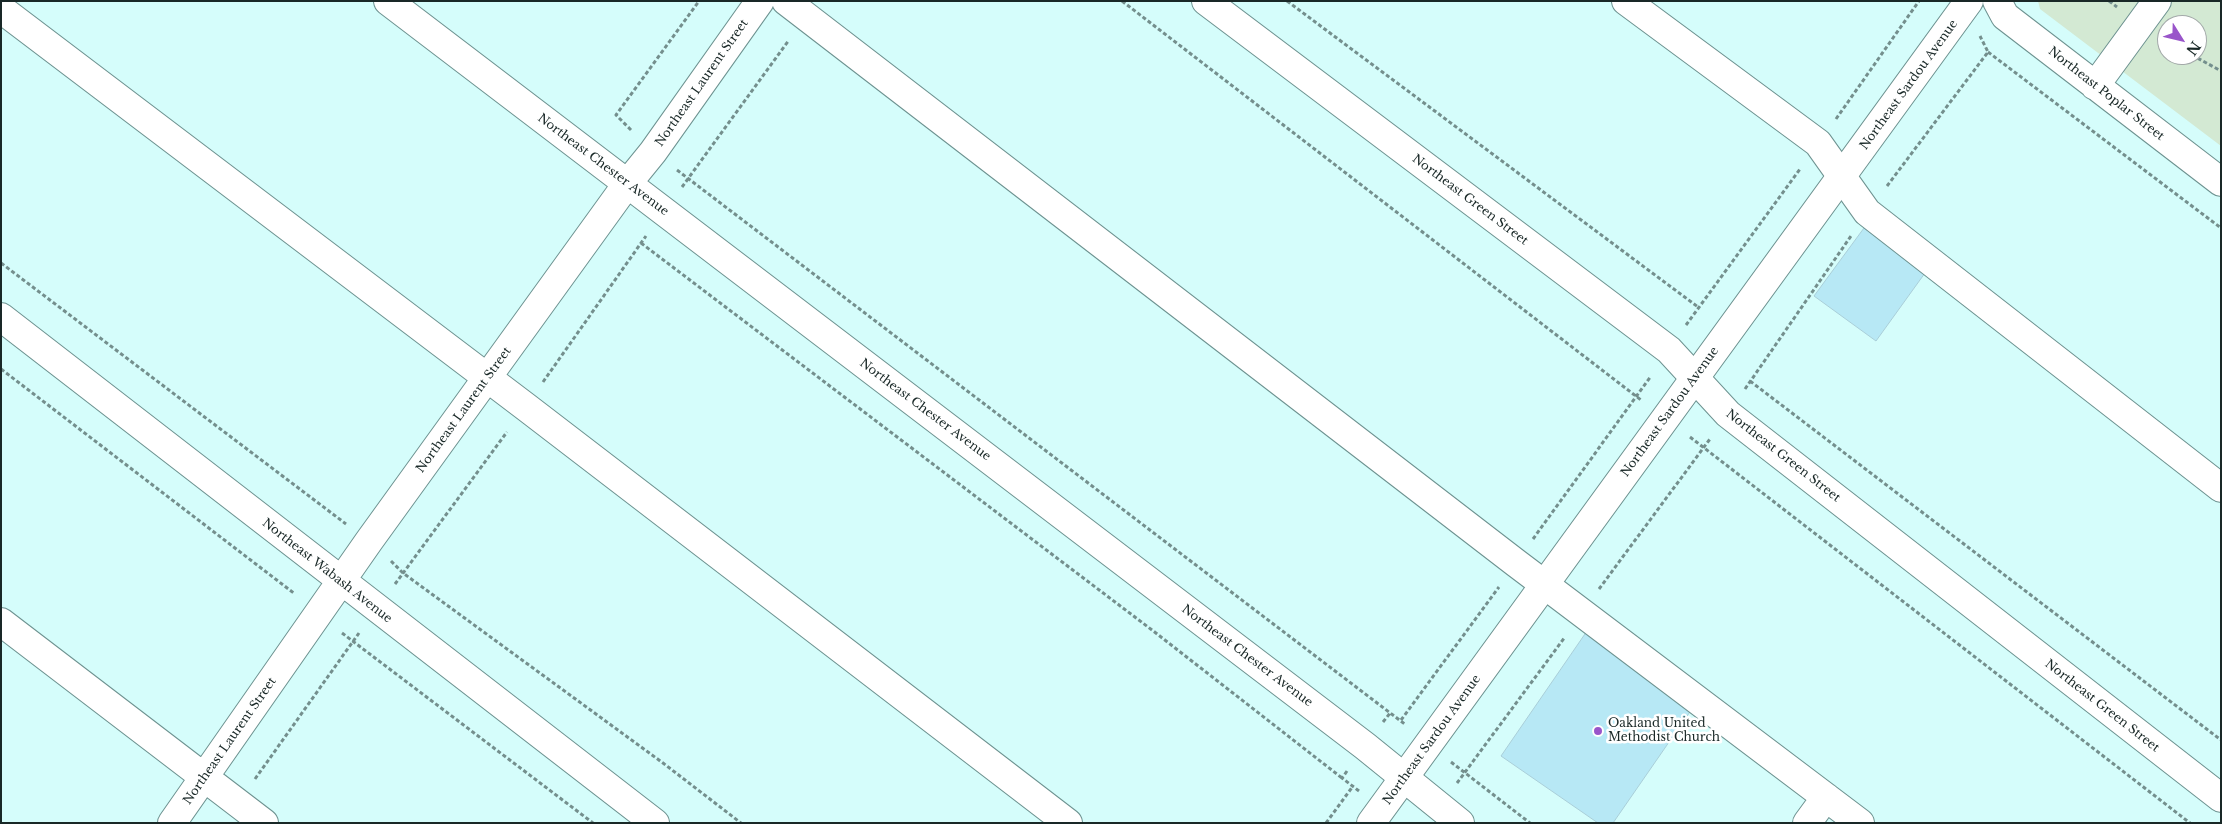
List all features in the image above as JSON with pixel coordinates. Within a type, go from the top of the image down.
[{"type":"street","name":"Northeast Chester Avenue","points":[[388,1],[1365,746],[1460,823]]},
{"type":"street","name":"Northeast Laurent Street","points":[[172,823],[486,378],[627,184],[654,152],[760,1]]},
{"type":"street","points":[[786,1],[1508,557],[1546,583],[1860,823]]},
{"type":"street","name":"Northeast Green Street","points":[[1206,1],[1669,350],[1728,414],[2221,798]]},
{"type":"street","points":[[1626,1],[1818,143],[1867,212],[2221,488]]},
{"type":"street","name":"Northeast Sardou Avenue","points":[[1371,823],[1969,1]]},
{"type":"street","name":"Northeast Poplar Street","points":[[1997,1],[2005,16],[2221,182]]},
{"type":"street","points":[[2095,86],[2157,1]]},
{"type":"street","points":[[1,10],[1068,823]]},
{"type":"street","name":"Northeast Wabash Avenue","points":[[1,318],[655,823]]},
{"type":"street","points":[[1,622],[264,823]]},
{"type":"street","points":[[1806,823],[1826,797]]},
{"type":"path","points":[[699,1],[616,115],[654,152],[1390,712],[1429,745],[1530,823]]},
{"type":"path","points":[[1287,1],[1698,307]]},
{"type":"path","points":[[1988,52],[2221,228]]},
{"type":"path","points":[[2207,64],[2221,72]]},
{"type":"path","points":[[641,243],[1144,624],[1342,778]]},
{"type":"path","points":[[1750,380],[2221,740]]},
{"type":"path","points":[[1326,823],[1353,786]]},
{"type":"green space","points":[[2038,1],[2221,1],[2221,146],[2040,9]]},
{"type":"building","points":[[1864,228],[1925,273],[1876,341],[1814,296]]},
{"type":"building","name":"Oakland United Methodist Church","points":[[1587,631],[1694,706],[1613,823],[1598,823],[1501,756]]},
{"type":"place","name":"Oakland United Methodist Church","points":[[1598,731]]}]
